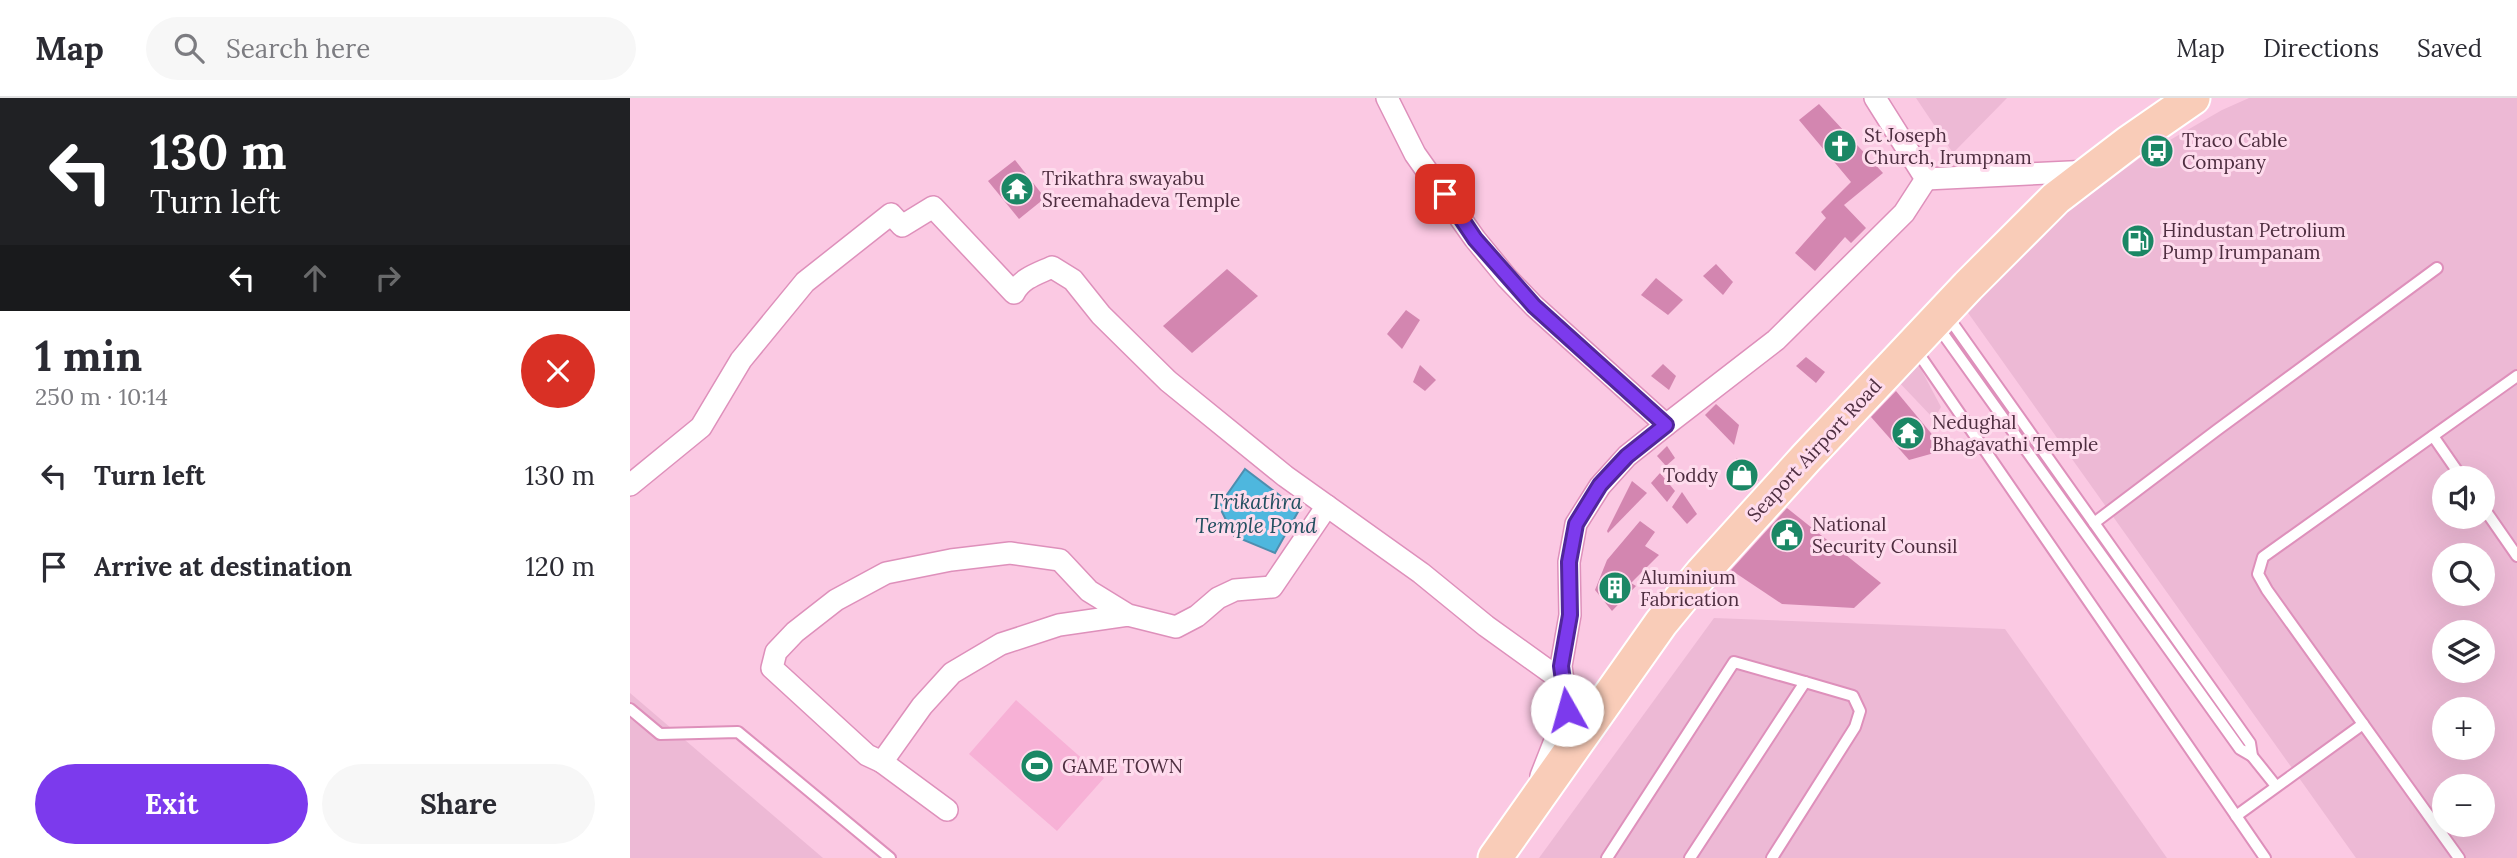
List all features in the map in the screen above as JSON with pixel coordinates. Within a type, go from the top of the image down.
[{"type":"main road","name":"Seaport Airport Road","points":[[1495,858],[1661,623],[1702,573],[1930,326],[2056,198],[2127,142],[2193,98]]},
{"type":"street","points":[[1387,98],[1415,154],[1475,239],[1507,278],[1666,425]]},
{"type":"street","points":[[1875,98],[1926,179]]},
{"type":"street","points":[[1926,179],[2091,171]]},
{"type":"street","points":[[1525,816],[1567,710],[1561,666],[1570,615],[1569,562],[1576,524],[1600,485],[1627,456],[1776,340],[1904,213],[1926,179]]},
{"type":"street","points":[[630,485],[701,427],[741,360],[805,282],[891,214],[902,226],[933,207],[1014,293],[1017,286],[1028,277],[1052,267],[1073,281],[1101,315],[1168,381],[1285,476],[1421,573],[1486,626],[1564,682]]},
{"type":"street","points":[[947,810],[882,762],[867,755],[772,668],[776,652],[795,632],[836,600],[886,573],[951,560],[1010,553],[1060,560],[1089,591],[1128,615],[1176,627],[1197,617],[1218,598],[1235,590],[1272,587],[1327,506]]},
{"type":"street","points":[[1077,622],[1089,591]]},
{"type":"street","points":[[882,762],[922,706],[952,673],[1001,644],[1059,625],[1128,615]]},
{"type":"lane","points":[[2094,523],[2437,268]]},
{"type":"lane","points":[[1930,326],[2080,503],[2250,743],[2252,755]]},
{"type":"lane","points":[[1930,326],[2070,511],[2240,749],[2252,755],[2276,786]]},
{"type":"lane","points":[[1930,326],[2236,816],[2265,858]]},
{"type":"lane","points":[[2459,858],[2258,574],[2263,557],[2517,376]]},
{"type":"lane","points":[[2433,436],[2454,466]]},
{"type":"lane","points":[[2070,511],[2080,503]]},
{"type":"lane","points":[[2495,525],[2517,556]]},
{"type":"lane","points":[[1606,858],[1734,662],[1853,696],[1860,710],[1855,727],[1772,858]]},
{"type":"lane","points":[[1690,858],[1805,682]]},
{"type":"lane","points":[[630,709],[660,734],[738,732],[890,858]]},
{"type":"lane","points":[[2236,816],[2363,724]]},
{"type":"shaded area","points":[[1916,98],[2007,98],[1953,153]]},
{"type":"shaded area","points":[[2249,98],[2517,98],[2517,858],[2356,858],[1966,310],[2050,224],[2144,155],[2222,110]]},
{"type":"shaded area","points":[[1915,358],[1941,407],[1934,419],[1895,378]]},
{"type":"shaded area","points":[[1714,618],[2005,629],[2167,858],[1539,858]]},
{"type":"shaded area","points":[[630,693],[823,858],[630,858]]},
{"type":"shaded area","name":"GAME TOWN","points":[[1016,700],[1104,778],[1057,831],[969,754]]},
{"type":"water","name":"Trikathra Temple Pond","points":[[1245,469],[1299,510],[1275,553],[1234,536],[1219,506]]},
{"type":"building","points":[[1819,104],[1883,173],[1844,205],[1866,228],[1851,243],[1845,237],[1815,271],[1795,253],[1826,218],[1821,212],[1851,182],[1799,120]]},
{"type":"building","name":"Trikathra swayabu Sreemahadeva Temple","points":[[1015,160],[1045,198],[1019,219],[988,181]]},
{"type":"building","points":[[1716,264],[1733,282],[1723,295],[1703,276]]},
{"type":"building","points":[[1227,269],[1258,296],[1192,353],[1163,326]]},
{"type":"building","points":[[1656,278],[1683,300],[1668,315],[1641,295]]},
{"type":"building","points":[[1406,310],[1420,320],[1402,349],[1387,334]]},
{"type":"building","points":[[1806,357],[1825,372],[1816,383],[1796,366]]},
{"type":"building","points":[[1663,364],[1676,376],[1669,390],[1651,376]]},
{"type":"building","points":[[1420,365],[1436,380],[1425,391],[1413,382]]},
{"type":"building","name":"Nedughal Bhagavathi Temple","points":[[1896,391],[1945,450],[1909,460],[1871,417]]},
{"type":"building","points":[[1716,404],[1739,425],[1734,445],[1705,415]]},
{"type":"building","points":[[1667,446],[1675,458],[1666,466],[1657,456]]},
{"type":"building","name":"Toddy","points":[[1737,458],[1759,480],[1746,492],[1726,470]]},
{"type":"building","points":[[1660,473],[1675,491],[1667,502],[1651,483]]},
{"type":"building","points":[[1632,481],[1647,493],[1608,533],[1607,531]]},
{"type":"building","points":[[1682,492],[1697,514],[1687,524],[1672,507]]},
{"type":"building","name":"National Security Counsil","points":[[1787,508],[1881,583],[1854,608],[1782,604],[1731,570]]},
{"type":"building","points":[[1640,521],[1655,532],[1645,546],[1659,555],[1631,583],[1636,586],[1612,611],[1595,590],[1607,560]]},
{"type":"place","name":"St Joseph Church, Irumpnam","points":[[1840,146]]},
{"type":"place","name":"Traco Cable Company","points":[[2157,151]]},
{"type":"place","name":"Trikathra swayabu Sreemahadeva Temple","points":[[1017,189]]},
{"type":"place","name":"Hindustan Petrolium Pump Irumpanam","points":[[2138,241]]},
{"type":"place","name":"Nedughal Bhagavathi Temple","points":[[1908,433]]},
{"type":"place","name":"Toddy","points":[[1742,475]]},
{"type":"place","name":"National Security Counsil","points":[[1787,535]]},
{"type":"place","name":"Aluminium Fabrication","points":[[1615,588]]},
{"type":"place","name":"GAME TOWN","points":[[1037,766]]},
{"type":"route","points":[[1445,194],[1475,239],[1507,278],[1583,352],[1666,425],[1627,456],[1600,485],[1576,524],[1569,562],[1570,615],[1561,666],[1567,710]]}]
